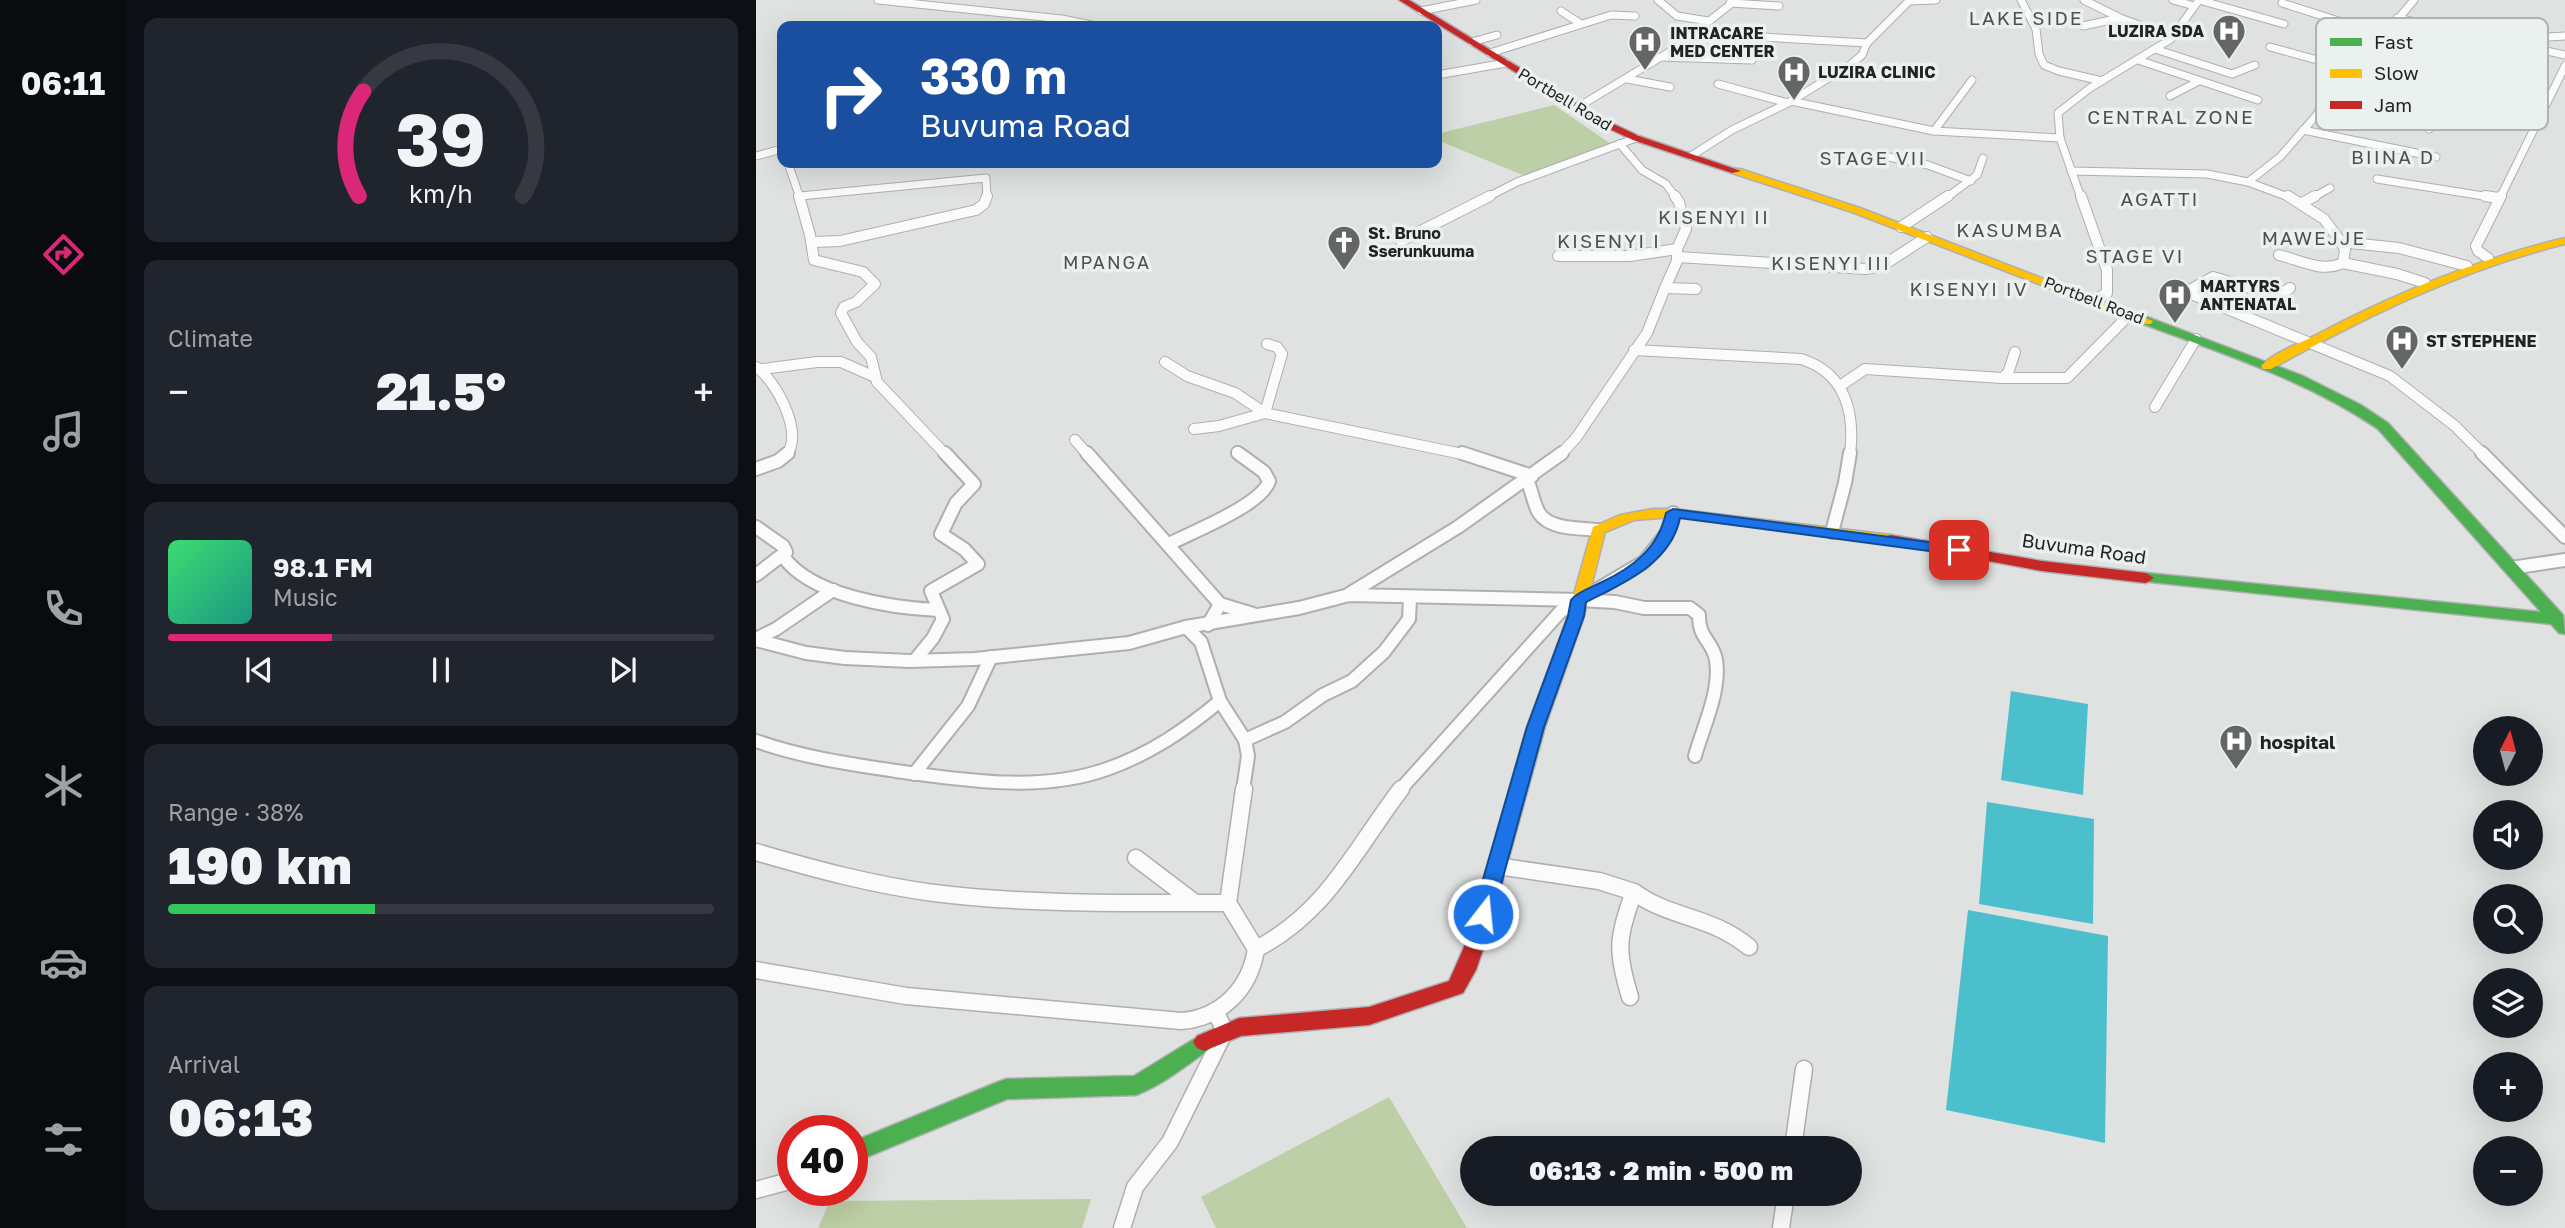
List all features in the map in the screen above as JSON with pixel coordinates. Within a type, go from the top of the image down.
[{"type":"main road","name":"Portbell Road","points":[[1403,0],[1437,21]]},
{"type":"main road","name":"Portbell Road","points":[[1442,24],[1578,107],[1636,138],[1901,226],[2267,366],[2360,409],[2383,426],[2561,624]]},
{"type":"main road","points":[[2267,366],[2425,283],[2488,258],[2522,248],[2565,241]]},
{"type":"main road","name":"Buvuma Road","points":[[1598,530],[1622,517],[1653,512],[1673,513],[1919,544],[2042,566],[2561,624]]},
{"type":"main road","points":[[868,1146],[1006,1089],[1136,1085],[1154,1079],[1194,1049],[1225,1031],[1261,1024],[1370,1016],[1456,987],[1466,970],[1536,727],[1576,616],[1598,530]]},
{"type":"street","points":[[878,0],[1072,21]]},
{"type":"street","points":[[1421,11],[1476,0]]},
{"type":"street","points":[[1658,0],[1677,16],[1708,21]]},
{"type":"street","points":[[1690,156],[1850,65],[1862,55],[1867,43],[1909,0],[1936,0]]},
{"type":"street","points":[[2021,0],[2037,32],[2043,65],[2053,70],[2102,81]]},
{"type":"street","points":[[2084,0],[2120,19],[2172,37]]},
{"type":"street","points":[[2173,0],[2197,2],[2284,24]]},
{"type":"street","points":[[2397,18],[2414,0]]},
{"type":"street","points":[[1578,107],[1661,57],[1733,2],[1779,6]]},
{"type":"street","points":[[2094,300],[2107,293],[2107,270],[2060,138],[2058,113],[2102,81],[2172,37],[2197,2]]},
{"type":"street","points":[[2282,3],[2330,18]]},
{"type":"street","points":[[1562,11],[1581,24]]},
{"type":"street","points":[[1490,53],[1611,15],[1635,16]]},
{"type":"street","points":[[2083,26],[2120,19]]},
{"type":"street","points":[[1692,33],[1867,43]]},
{"type":"street","points":[[1472,42],[1497,35]]},
{"type":"street","points":[[2270,47],[2316,59]]},
{"type":"street","points":[[2155,49],[2231,74],[2255,65]]},
{"type":"street","points":[[1661,57],[1752,60]]},
{"type":"street","points":[[2138,60],[2258,100]]},
{"type":"street","points":[[1442,74],[1506,63]]},
{"type":"street","points":[[2548,102],[2565,66]]},
{"type":"street","points":[[1627,79],[1670,87]]},
{"type":"street","points":[[1934,131],[1972,80]]},
{"type":"street","points":[[2170,96],[2199,81]]},
{"type":"street","points":[[1718,84],[1789,102],[1934,131],[2060,138]]},
{"type":"street","points":[[2248,182],[2280,157],[2316,112]]},
{"type":"street","points":[[2303,130],[2436,157]]},
{"type":"street","points":[[2488,258],[2476,246],[2534,130]]},
{"type":"street","points":[[1401,241],[1517,182],[1636,138]]},
{"type":"street","points":[[756,639],[812,654],[915,660],[992,657],[1096,648],[1169,635],[1186,627],[1299,608],[1349,594],[1407,560],[1555,460],[1576,438],[1647,333],[1686,229],[1679,202],[1666,184],[1642,170],[1620,144]]},
{"type":"street","points":[[756,156],[777,152]]},
{"type":"street","points":[[1884,156],[1928,165],[1971,181]]},
{"type":"street","points":[[1901,226],[1971,181],[1977,175],[1983,158]]},
{"type":"street","points":[[790,168],[814,242],[815,262],[863,272],[875,284],[856,302],[844,307],[841,313],[857,342],[871,357],[875,377]]},
{"type":"street","points":[[2071,170],[2207,174],[2270,188],[2302,203],[2336,231],[2346,248],[2343,264]]},
{"type":"street","points":[[800,196],[986,178],[987,199],[985,205],[976,210],[840,241],[814,242]]},
{"type":"street","points":[[2377,179],[2498,198]]},
{"type":"street","points":[[2302,203],[2330,188]]},
{"type":"street","points":[[1558,256],[1678,253],[1866,269],[1882,266],[1927,237]]},
{"type":"street","points":[[2341,242],[2399,248],[2467,266]]},
{"type":"street","points":[[2279,255],[2323,267],[2336,268],[2343,264],[2397,274],[2425,283]]},
{"type":"street","points":[[2290,288],[2278,296],[2213,276],[2186,292],[2381,372],[2426,401],[2455,426],[2565,537]]},
{"type":"street","points":[[1665,288],[1696,289]]},
{"type":"street","points":[[1840,386],[1865,369],[2002,378],[2067,378],[2130,314]]},
{"type":"street","points":[[2155,407],[2196,339]]},
{"type":"street","points":[[1265,413],[1282,354],[1277,348],[1266,344]]},
{"type":"street","points":[[1634,350],[1801,359],[1818,367],[1840,386],[1847,398],[1850,447],[1842,503],[1832,532]]},
{"type":"street","points":[[2002,378],[2008,373],[2015,352]]},
{"type":"street","points":[[759,368],[841,362],[875,377],[900,408],[974,484],[956,503],[941,534],[964,549],[978,564],[932,591],[943,619],[915,660]]},
{"type":"street","points":[[1165,362],[1187,376],[1235,393],[1265,413],[1456,451],[1530,478]]},
{"type":"street","points":[[756,469],[782,457],[793,446],[790,421],[768,373],[759,368]]},
{"type":"street","points":[[1194,429],[1210,428],[1265,413]]},
{"type":"street","points":[[1075,440],[1220,604],[1255,614]]},
{"type":"street","points":[[1168,544],[1247,504],[1268,488],[1269,481],[1264,472],[1237,452]]},
{"type":"street","points":[[1530,478],[1540,516],[1546,520],[1598,530]]},
{"type":"street","points":[[1256,949],[1276,941],[1313,908],[1343,872],[1404,786],[1561,611],[1620,579],[1662,545],[1670,531],[1673,513]]},
{"type":"street","points":[[756,527],[783,546],[786,552],[756,575]]},
{"type":"street","points":[[783,556],[794,568],[833,590],[869,604],[938,610]]},
{"type":"street","points":[[2511,568],[2565,561]]},
{"type":"street","points":[[768,566],[794,568]]},
{"type":"street","points":[[756,639],[769,635],[810,602],[833,590]]},
{"type":"street","points":[[1349,594],[1410,598],[1578,600],[1615,602],[1644,608],[1689,608],[1699,615],[1702,640],[1715,653],[1717,666],[1695,756]]},
{"type":"street","points":[[1245,740],[1285,722],[1323,695],[1352,681],[1384,652],[1409,619],[1410,598]]},
{"type":"street","points":[[1208,625],[1220,604]]},
{"type":"street","points":[[756,970],[906,996],[1181,1021],[1202,1019],[1215,1012],[1246,981],[1255,963],[1256,949],[1228,903],[1248,756],[1245,740],[1220,701],[1201,642],[1186,627]]},
{"type":"street","points":[[914,774],[967,712],[992,657]]},
{"type":"street","points":[[756,741],[786,752],[914,774],[1000,783],[1045,783],[1084,777],[1124,765],[1196,722],[1220,701]]},
{"type":"street","points":[[756,852],[813,868],[906,888],[1066,901],[1228,903]]},
{"type":"street","points":[[1136,858],[1194,903]]},
{"type":"street","points":[[1497,866],[1599,881],[1634,892],[1657,909],[1711,922],[1734,934],[1749,947]]},
{"type":"street","points":[[1630,997],[1617,952],[1618,935],[1634,892]]},
{"type":"street","points":[[1122,1228],[1135,1187],[1170,1142],[1225,1031],[1215,1012]]},
{"type":"street","points":[[1795,1136],[1804,1069]]},
{"type":"street","points":[[756,1190],[777,1184]]},
{"type":"street","points":[[1781,1228],[1784,1206]]},
{"type":"green space","points":[[1554,105],[1611,144],[1525,176],[1442,142],[1442,133]]},
{"type":"green space","points":[[1389,1097],[1467,1228],[1216,1228],[1201,1197]]},
{"type":"green space","points":[[1091,1199],[1082,1228],[818,1228],[828,1206],[868,1206],[868,1201]]},
{"type":"water","points":[[2011,691],[2088,704],[2083,795],[2001,780]]},
{"type":"water","points":[[1987,802],[2094,819],[2093,924],[1979,904]]},
{"type":"water","points":[[1968,910],[2108,936],[2105,1143],[1946,1110]]},
{"type":"traffic: fast","points":[[2147,321],[2299,378],[2328,392],[2383,426],[2565,629]]},
{"type":"traffic: fast","points":[[2146,578],[2557,619]]},
{"type":"traffic: fast","points":[[1475,944],[1536,727],[1575,619]]},
{"type":"traffic: fast","points":[[868,1146],[1006,1089],[1136,1085],[1159,1073],[1204,1042]]},
{"type":"traffic: slow","points":[[1736,171],[1856,210],[2147,321]]},
{"type":"traffic: slow","points":[[2267,366],[2375,310],[2449,277],[2486,263],[2565,241]]},
{"type":"traffic: slow","points":[[1575,619],[1598,530],[1625,518],[1673,513],[1891,539]]},
{"type":"traffic: jam","points":[[1403,0],[1437,21]]},
{"type":"traffic: jam","points":[[1442,24],[1602,122],[1636,138],[1736,171]]},
{"type":"traffic: jam","points":[[1891,539],[2042,566],[2146,578]]},
{"type":"traffic: jam","points":[[1204,1042],[1239,1027],[1369,1016],[1413,1003],[1456,987],[1466,970],[1475,944]]},
{"type":"place","name":"LUZIRA SDA","points":[[2229,61]]},
{"type":"place","name":"INTRACARE MED CENTER","points":[[1645,72]]},
{"type":"place","name":"LUZIRA CLINIC","points":[[1794,102]]},
{"type":"place","name":"St. Bruno Sserunkuuma","points":[[1344,272]]},
{"type":"place","name":"MARTYRS ANTENATAL","points":[[2175,325]]},
{"type":"place","name":"ST STEPHENE","points":[[2402,371]]},
{"type":"place","name":"hospital","points":[[2236,771]]},
{"type":"district","name":"LAKE SIDE","points":[[2026,17]]},
{"type":"district","name":"CENTRAL ZONE","points":[[2171,116]]},
{"type":"district","name":"BIINA D","points":[[2393,156]]},
{"type":"district","name":"STAGE VII","points":[[1873,157]]},
{"type":"district","name":"AGATTI","points":[[2160,198]]},
{"type":"district","name":"KISENYI II","points":[[1714,216]]},
{"type":"district","name":"KASUMBA","points":[[2010,229]]},
{"type":"district","name":"MAWEJJE","points":[[2314,237]]},
{"type":"district","name":"KISENYI I","points":[[1609,240]]},
{"type":"district","name":"STAGE VI","points":[[2135,255]]},
{"type":"district","name":"MPANGA","points":[[1107,262]]},
{"type":"district","name":"KISENYI III","points":[[1831,262]]},
{"type":"district","name":"KISENYI IV","points":[[1969,288]]},
{"type":"route","points":[[1483,914],[1536,727],[1576,616],[1578,600],[1620,579],[1648,559],[1662,545],[1670,531],[1673,513],[1906,541],[1959,550]]}]
